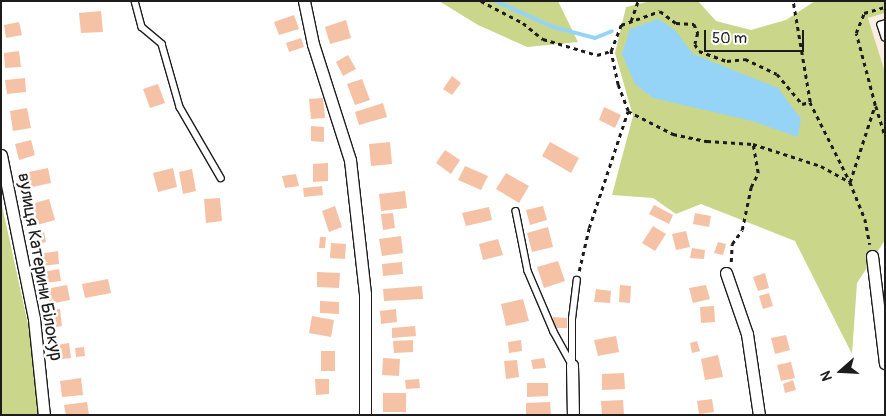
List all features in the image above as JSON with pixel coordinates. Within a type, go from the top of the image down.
[{"type":"street","points":[[304,1],[313,44],[350,160],[365,294],[365,415]]},
{"type":"street","name":"вулиця Катерини Білокур","points":[[1,155],[34,319],[44,415]]},
{"type":"street","points":[[872,256],[885,363]]},
{"type":"street","points":[[726,273],[748,334],[759,415]]},
{"type":"street","points":[[572,365],[573,415]]},
{"type":"lane","points":[[135,1],[142,27],[162,44],[180,107],[221,178]]},
{"type":"lane","points":[[885,24],[881,25],[885,37]]},
{"type":"lane","points":[[516,211],[528,271],[554,332],[572,365]]},
{"type":"lane","points":[[572,365],[572,319],[577,280]]},
{"type":"path","points":[[481,1],[523,23],[543,40],[597,55],[611,51]]},
{"type":"path","points":[[631,22],[638,1]]},
{"type":"path","points":[[793,1],[810,102],[850,182],[865,220],[872,256]]},
{"type":"path","points":[[885,7],[864,13],[856,33],[885,135]]},
{"type":"path","points":[[577,280],[589,228],[628,111],[618,85],[611,51],[621,25],[660,11],[676,23],[694,24],[698,33],[695,44],[699,51],[727,61],[745,59],[777,74],[802,104],[810,102]]},
{"type":"path","points":[[850,182],[875,105]]},
{"type":"path","points":[[628,111],[673,134],[706,141],[753,144],[821,166],[850,182]]},
{"type":"path","points":[[726,273],[733,257],[732,244],[742,230],[751,187],[758,173],[753,144]]},
{"type":"shaded area","points":[[885,13],[885,72],[868,18]]},
{"type":"green space","points":[[439,1],[558,1],[578,42],[527,47],[478,25]]},
{"type":"green space","points":[[651,1],[698,1],[716,21],[751,30],[786,20],[815,1],[885,1],[885,13],[868,18],[885,72],[885,240],[857,283],[852,354],[795,241],[701,204],[676,214],[653,198],[612,195],[633,116],[615,53],[626,7]]},
{"type":"green space","points":[[1,201],[31,338],[40,415],[1,415]]},
{"type":"water","points":[[658,19],[675,30],[693,54],[778,88],[801,119],[798,137],[752,121],[653,98],[635,84],[622,54],[630,29]]},
{"type":"building","points":[[101,11],[103,32],[81,33],[79,13]]},
{"type":"building","points":[[294,15],[299,29],[279,35],[274,22]]},
{"type":"building","points":[[346,20],[351,38],[330,44],[325,27]]},
{"type":"building","points":[[19,22],[22,35],[6,38],[4,25]]},
{"type":"building","points":[[301,38],[304,47],[289,52],[286,43]]},
{"type":"building","points":[[19,51],[21,67],[5,68],[4,53]]},
{"type":"building","points":[[348,55],[356,69],[343,76],[336,62]]},
{"type":"building","points":[[452,76],[461,83],[452,95],[443,89]]},
{"type":"building","points":[[25,78],[26,92],[7,94],[5,80]]},
{"type":"building","points":[[362,79],[370,100],[355,105],[347,84]]},
{"type":"building","points":[[158,84],[165,103],[150,108],[143,89]]},
{"type":"building","points":[[323,98],[325,118],[311,119],[309,99]]},
{"type":"building","points":[[383,103],[387,117],[359,125],[355,112]]},
{"type":"building","points":[[604,107],[621,115],[615,128],[599,120]]},
{"type":"building","points":[[27,108],[31,128],[13,131],[10,111]]},
{"type":"building","points":[[311,126],[324,127],[324,142],[311,141]]},
{"type":"building","points":[[31,140],[35,155],[19,160],[15,144]]},
{"type":"building","points":[[390,142],[392,164],[371,166],[369,144]]},
{"type":"building","points":[[550,142],[579,158],[571,173],[542,156]]},
{"type":"building","points":[[445,150],[460,160],[451,174],[436,163]]},
{"type":"building","points":[[328,163],[328,181],[313,182],[313,164]]},
{"type":"building","points":[[465,166],[488,176],[481,190],[458,180]]},
{"type":"building","points":[[48,168],[51,183],[28,188],[24,173]]},
{"type":"building","points":[[173,168],[177,187],[158,192],[153,173]]},
{"type":"building","points":[[192,169],[196,191],[183,194],[179,172]]},
{"type":"building","points":[[506,173],[529,186],[519,203],[496,189]]},
{"type":"building","points":[[296,174],[299,186],[285,188],[282,176]]},
{"type":"building","points":[[322,186],[323,195],[304,197],[303,188]]},
{"type":"building","points":[[405,191],[407,208],[381,211],[379,194]]},
{"type":"building","points":[[220,198],[222,221],[206,223],[204,199]]},
{"type":"building","points":[[49,199],[55,220],[37,225],[31,204]]},
{"type":"building","points":[[654,205],[673,215],[669,224],[649,214]]},
{"type":"building","points":[[335,206],[342,227],[329,232],[322,211]]},
{"type":"building","points":[[543,206],[547,220],[530,225],[526,210]]},
{"type":"building","points":[[489,207],[492,220],[466,226],[462,213]]},
{"type":"building","points":[[393,213],[395,228],[383,230],[381,214]]},
{"type":"building","points":[[695,213],[711,216],[709,227],[693,224]]},
{"type":"building","points":[[653,226],[666,234],[655,251],[642,243]]},
{"type":"building","points":[[548,227],[553,247],[532,252],[527,233]]},
{"type":"building","points":[[686,231],[690,247],[676,250],[672,234]]},
{"type":"building","points":[[44,232],[46,242],[33,245],[31,235]]},
{"type":"building","points":[[401,236],[403,253],[382,256],[379,239]]},
{"type":"building","points":[[320,237],[326,237],[325,248],[319,248]]},
{"type":"building","points":[[498,239],[503,255],[483,260],[479,244]]},
{"type":"building","points":[[718,242],[726,244],[723,255],[714,253]]},
{"type":"building","points":[[331,243],[346,244],[345,259],[330,258]]},
{"type":"building","points":[[692,248],[705,250],[704,259],[690,258]]},
{"type":"building","points":[[58,251],[59,264],[41,266],[39,254]]},
{"type":"building","points":[[558,261],[565,281],[544,288],[537,267]]},
{"type":"building","points":[[402,262],[403,274],[383,276],[382,264]]},
{"type":"building","points":[[59,269],[61,281],[45,283],[43,272]]},
{"type":"building","points":[[317,272],[340,273],[339,288],[317,287]]},
{"type":"building","points":[[765,273],[769,288],[758,291],[753,277]]},
{"type":"building","points":[[108,279],[111,293],[85,298],[82,284]]},
{"type":"building","points":[[67,285],[70,300],[49,304],[46,289]]},
{"type":"building","points":[[620,285],[631,286],[630,303],[619,302]]},
{"type":"building","points":[[706,285],[710,299],[693,303],[689,288]]},
{"type":"building","points":[[422,286],[423,299],[384,301],[383,289]]},
{"type":"building","points":[[596,289],[611,291],[610,303],[594,302]]},
{"type":"building","points":[[769,293],[773,306],[763,309],[759,296]]},
{"type":"building","points":[[523,299],[529,321],[506,326],[501,304]]},
{"type":"building","points":[[320,301],[339,302],[339,314],[320,313]]},
{"type":"building","points":[[714,306],[715,322],[701,323],[700,307]]},
{"type":"building","points":[[60,309],[62,326],[50,328],[48,310]]},
{"type":"building","points":[[396,309],[397,322],[381,324],[380,311]]},
{"type":"building","points":[[312,316],[334,320],[331,337],[309,333]]},
{"type":"building","points":[[553,317],[567,318],[567,328],[553,328]]},
{"type":"building","points":[[415,326],[416,336],[392,338],[392,328]]},
{"type":"building","points":[[786,335],[790,350],[775,354],[771,338]]},
{"type":"building","points":[[616,336],[619,352],[598,356],[594,340]]},
{"type":"building","points":[[413,340],[413,352],[394,353],[393,341]]},
{"type":"building","points":[[521,340],[522,351],[509,353],[508,342]]},
{"type":"building","points":[[697,341],[700,351],[692,353],[690,343]]},
{"type":"building","points":[[69,343],[71,358],[53,360],[50,346]]},
{"type":"building","points":[[84,347],[85,356],[76,357],[75,348]]},
{"type":"building","points":[[321,351],[335,351],[335,371],[321,371]]},
{"type":"building","points":[[718,355],[723,377],[705,380],[701,359]]},
{"type":"building","points":[[383,358],[400,359],[399,376],[382,375]]},
{"type":"building","points":[[544,358],[546,368],[533,369],[531,360]]},
{"type":"building","points":[[517,360],[519,377],[506,379],[504,361]]},
{"type":"building","points":[[791,362],[795,378],[781,381],[777,365]]},
{"type":"building","points":[[624,373],[625,389],[602,390],[602,374]]},
{"type":"building","points":[[81,378],[83,395],[62,397],[60,381]]},
{"type":"building","points":[[315,379],[329,379],[329,394],[316,395]]},
{"type":"building","points":[[419,379],[420,388],[406,389],[405,380]]},
{"type":"building","points":[[793,380],[796,390],[785,393],[783,384]]},
{"type":"building","points":[[527,383],[548,383],[548,396],[527,397]]},
{"type":"building","points":[[383,393],[406,393],[406,412],[383,412]]},
{"type":"building","points":[[712,399],[714,412],[699,414],[697,401]]},
{"type":"building","points":[[623,400],[624,415],[602,415],[601,401]]},
{"type":"building","points":[[87,402],[89,415],[66,415],[64,405]]},
{"type":"building","points":[[550,402],[551,415],[526,415],[526,403]]},
{"type":"waterway","points":[[495,1],[553,27],[595,38],[612,31]]}]
